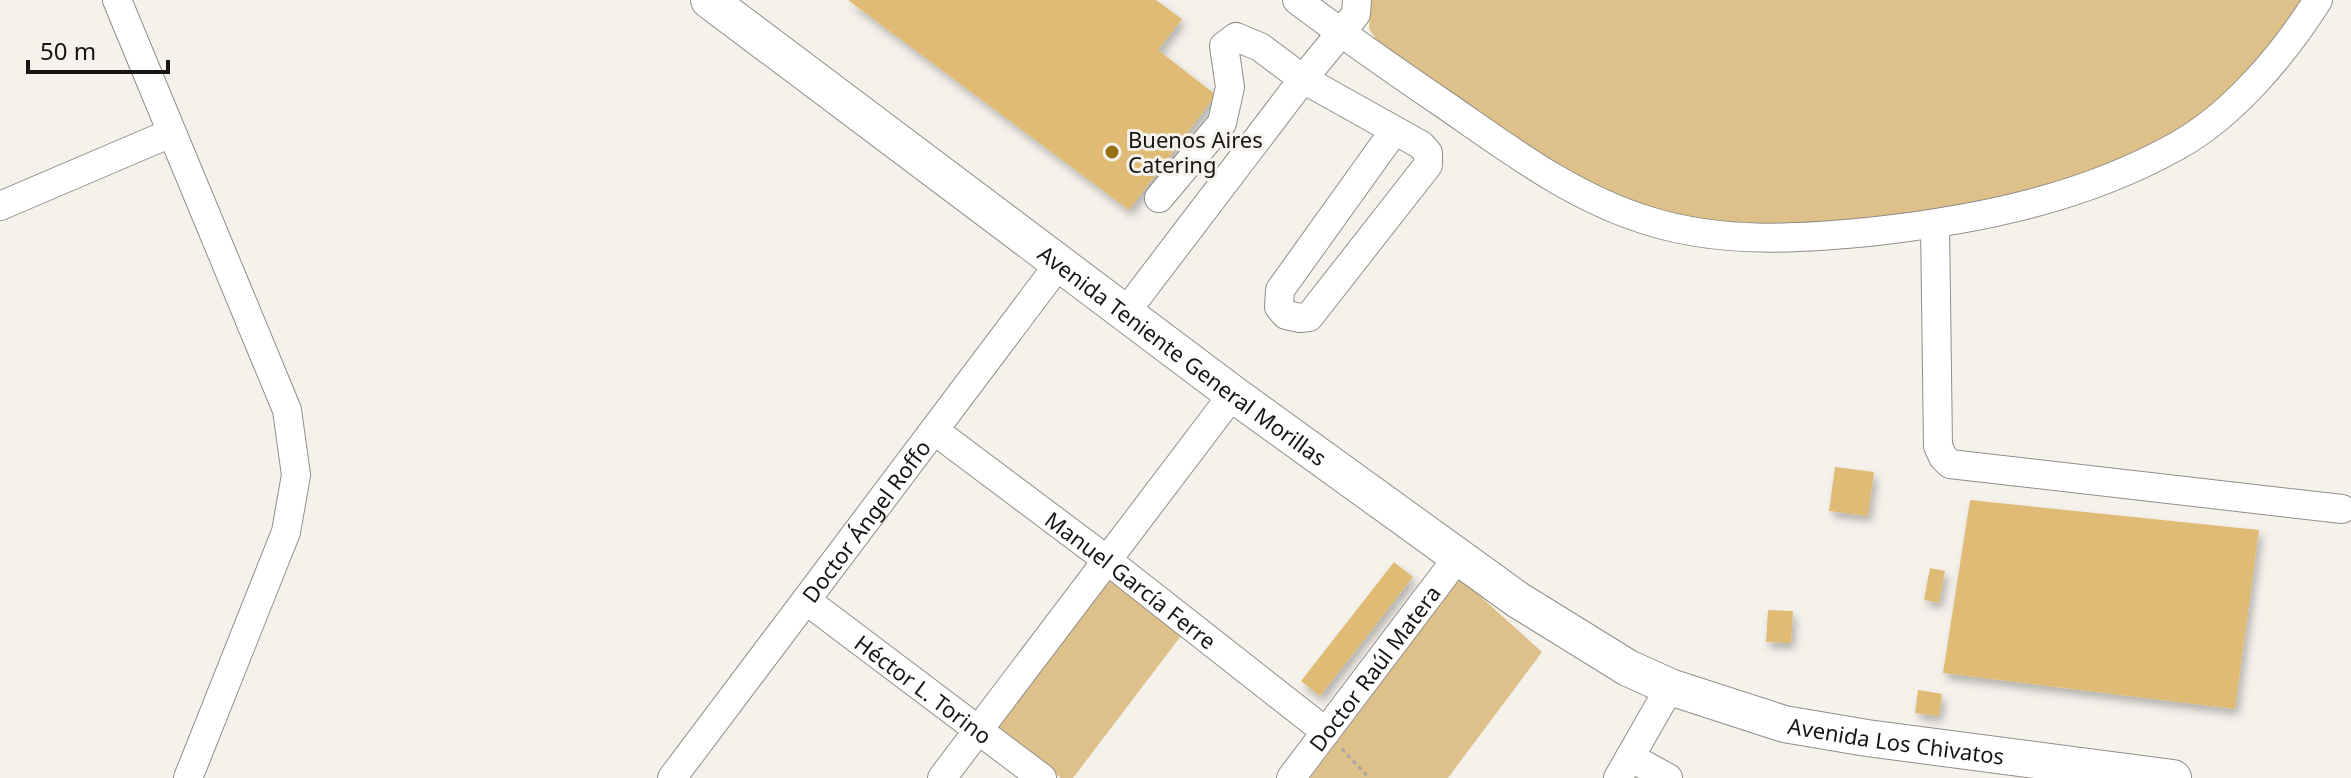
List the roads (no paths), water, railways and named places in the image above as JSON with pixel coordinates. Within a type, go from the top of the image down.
[{"type":"main road","name":"Avenida Teniente General Morillas","points":[[709,0],[1233,394],[1458,557],[1579,640],[1670,687]]},
{"type":"main road","name":"Avenida Los Chivatos","points":[[1670,687],[1784,724],[1867,738],[2173,778]]},
{"type":"street","points":[[117,0],[287,410],[296,475],[286,532],[188,778]]},
{"type":"street","points":[[1297,0],[1509,151],[1559,182],[1608,206],[1650,221],[1710,234],[1767,239],[1935,224],[2081,190],[2179,145],[2222,113],[2266,71],[2318,0]]},
{"type":"street","points":[[1125,313],[1356,14],[1357,0]]},
{"type":"street","points":[[1159,198],[1222,123],[1230,87],[1224,46],[1236,37],[1260,47],[1303,79],[1421,145],[1428,153],[1428,165],[1314,313],[1300,318],[1286,315],[1279,307],[1280,290],[1394,131]]},
{"type":"street","points":[[0,206],[171,133]]},
{"type":"street","points":[[1935,224],[1938,446],[1950,464],[2342,509]]},
{"type":"street","name":"Doctor Ángel Roffo","points":[[681,775],[1059,264]]},
{"type":"street","points":[[942,778],[1233,394]]},
{"type":"street","name":"Manuel García Ferre","points":[[935,431],[1107,560],[1326,732]]},
{"type":"street","name":"Doctor Raúl Matera","points":[[1291,778],[1458,557]]},
{"type":"street","name":"Héctor L. Torino","points":[[807,601],[1042,778]]},
{"type":"street","points":[[1668,778],[1624,768],[1670,687]]},
{"type":"place","name":"Buenos Aires Catering","points":[[1112,152]]}]
